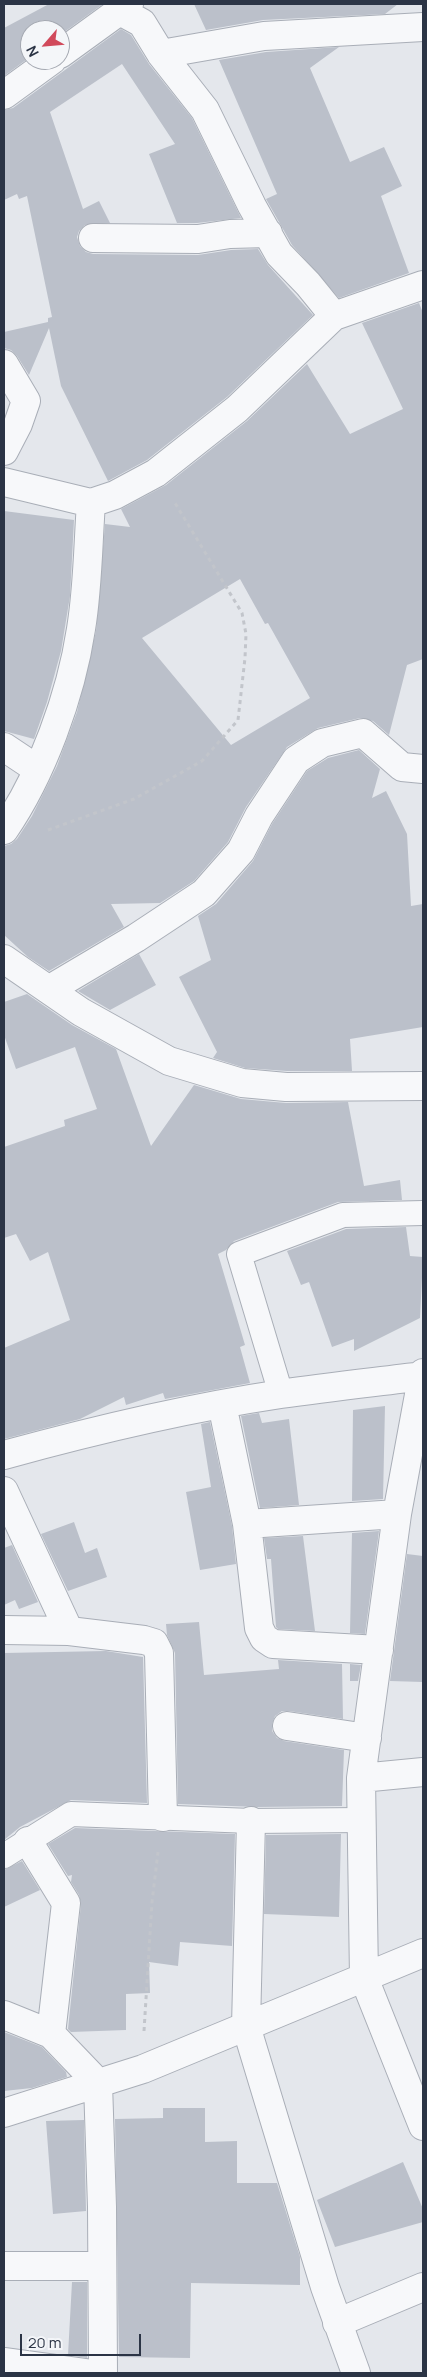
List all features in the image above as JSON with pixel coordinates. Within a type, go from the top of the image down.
[{"type":"street","points":[[70,47],[125,7],[142,23],[161,54],[205,110],[279,254],[308,284],[334,316]]},
{"type":"street","points":[[161,54],[264,36],[423,27]]},
{"type":"street","points":[[4,94],[38,70]]},
{"type":"street","points":[[93,238],[198,239],[230,234],[268,233]]},
{"type":"street","points":[[4,482],[91,503],[115,495],[156,473],[238,409],[334,316],[423,285]]},
{"type":"street","points":[[4,364],[26,400],[18,424],[4,451]]},
{"type":"street","points":[[4,830],[37,769],[65,703],[81,628],[91,503]]},
{"type":"street","points":[[50,989],[136,938],[204,893],[241,851],[259,816],[296,760],[322,743],[363,733],[402,767],[423,769]]},
{"type":"street","points":[[4,747],[37,769]]},
{"type":"street","points":[[4,959],[50,989],[80,1012],[169,1061],[242,1083],[286,1087],[423,1086]]},
{"type":"street","points":[[4,1455],[79,1435],[222,1404],[423,1375],[397,1514],[361,1778],[364,1978],[423,2126]]},
{"type":"street","points":[[222,1404],[247,1524],[259,1628],[264,1638],[273,1644],[379,1650]]},
{"type":"street","points":[[4,1491],[69,1631]]},
{"type":"street","points":[[247,1524],[397,1514]]},
{"type":"street","points":[[4,1630],[69,1631],[144,1640],[154,1644],[159,1653],[163,1817]]},
{"type":"street","points":[[287,1726],[367,1738]]},
{"type":"street","points":[[361,1778],[423,1772]]},
{"type":"street","points":[[251,1821],[246,2026],[338,2323],[356,2373]]},
{"type":"street","points":[[28,1841],[66,1903],[51,2034]]},
{"type":"street","points":[[4,2113],[142,2069],[423,1953]]},
{"type":"street","points":[[4,2015],[51,2034],[98,2083],[102,2207],[103,2373]]},
{"type":"street","points":[[4,2266],[101,2266]]},
{"type":"street","points":[[338,2323],[423,2288]]},
{"type":"lane","points":[[281,1394],[239,1254],[343,1215],[423,1213]]},
{"type":"lane","points":[[4,1856],[71,1814],[251,1821],[361,1820]]},
{"type":"lane","points":[[4,2360],[99,2373]]},
{"type":"path","points":[[41,832],[134,799],[202,761],[238,720],[246,642],[242,613],[156,473]]},
{"type":"path","points":[[142,2069],[152,1902],[163,1817]]},
{"type":"building","points":[[49,4],[103,4],[70,28],[70,20],[20,20],[20,64],[4,76],[4,28]]},
{"type":"building","points":[[194,4],[398,4],[385,14],[263,20],[206,30]]},
{"type":"building","points":[[121,29],[131,35],[149,64],[192,118],[241,218],[197,223],[177,223],[149,154],[175,144],[122,64],[50,112],[83,209],[99,201],[110,223],[85,225],[79,231],[77,237],[80,246],[86,252],[93,254],[198,255],[231,250],[258,249],[268,265],[313,315],[227,397],[147,460],[108,481],[61,386],[49,328],[29,375],[17,356],[11,350],[4,348],[4,332],[48,322],[48,318],[52,317],[27,196],[19,199],[17,194],[4,200],[4,110],[13,108],[65,70],[70,70],[70,66]]},
{"type":"building","points":[[339,47],[310,68],[350,162],[384,147],[402,186],[381,196],[409,273],[339,298],[292,245],[266,199],[277,194],[219,60],[266,52]]},
{"type":"building","points":[[419,303],[423,313],[423,659],[407,665],[389,735],[373,721],[360,718],[318,728],[287,747],[246,807],[228,842],[194,881],[160,903],[111,904],[124,927],[49,971],[28,957],[4,935],[4,846],[11,844],[17,839],[32,816],[57,766],[77,712],[96,631],[105,524],[130,527],[121,509],[166,485],[247,421],[307,364],[350,434],[403,409],[362,323]],"holes":[[[240,579],[265,624],[268,623],[310,698],[231,745],[142,638]]]},
{"type":"building","points":[[4,511],[74,520],[70,596],[61,651],[47,702],[34,739],[4,731]]},
{"type":"building","points":[[359,750],[380,769],[372,798],[386,791],[407,834],[411,906],[423,904],[423,1027],[350,1039],[352,1071],[287,1071],[245,1068],[213,1058],[217,1052],[179,977],[211,960],[198,916],[216,904],[253,861],[272,824],[307,771],[328,758]]},
{"type":"building","points":[[139,954],[156,985],[110,1010],[78,991]]},
{"type":"building","points":[[27,994],[72,1025],[116,1049],[151,1146],[194,1085],[241,1099],[286,1103],[348,1102],[364,1186],[400,1180],[402,1200],[338,1202],[234,1241],[226,1250],[218,1254],[245,1345],[240,1347],[250,1383],[165,1399],[163,1393],[126,1405],[124,1397],[80,1419],[4,1439],[4,1348],[70,1320],[48,1252],[30,1261],[16,1234],[4,1238],[4,1147],[65,1126],[64,1120],[97,1109],[75,1047],[16,1069],[4,1035],[4,1002]]},
{"type":"building","points":[[406,1227],[410,1256],[423,1257],[420,1318],[354,1351],[354,1339],[332,1347],[309,1282],[301,1285],[287,1251],[346,1229]]},
{"type":"building","points":[[385,1406],[383,1499],[352,1501],[353,1410]]},
{"type":"building","points":[[259,1413],[262,1423],[289,1419],[299,1505],[260,1508],[241,1416]]},
{"type":"building","points":[[210,1422],[232,1526],[236,1564],[200,1570],[186,1492],[211,1487],[201,1424]]},
{"type":"building","points":[[74,1522],[85,1553],[97,1548],[107,1577],[68,1591],[41,1534]]},
{"type":"building","points":[[379,1531],[365,1634],[350,1633],[352,1533]]},
{"type":"building","points":[[303,1536],[315,1631],[278,1629],[276,1627],[271,1559],[267,1559],[264,1538]]},
{"type":"building","points":[[12,1545],[38,1602],[19,1609],[15,1600],[4,1605],[4,1548]]},
{"type":"building","points":[[407,1554],[423,1556],[423,1682],[390,1681]]},
{"type":"building","points":[[199,1622],[204,1675],[279,1669],[278,1660],[342,1664],[343,1719],[282,1711],[275,1716],[272,1731],[277,1738],[284,1741],[344,1750],[342,1806],[258,1807],[178,1804],[175,1653],[167,1635],[166,1624]]},
{"type":"building","points":[[106,1651],[143,1657],[147,1803],[71,1800],[20,1827],[4,1840],[4,1653]]},
{"type":"building","points":[[350,1664],[361,1665],[358,1681],[350,1681]]},
{"type":"building","points":[[75,1828],[235,1834],[232,1946],[180,1942],[178,1966],[149,1962],[150,1993],[126,1994],[126,2030],[71,2032],[68,2029],[81,1904],[79,1895],[71,1882],[72,1875],[68,1876],[48,1844]]},
{"type":"building","points":[[341,1834],[339,1917],[264,1914],[266,1835]]},
{"type":"building","points":[[22,1861],[40,1890],[4,1907],[4,1870]]},
{"type":"building","points":[[4,2032],[42,2047],[66,2072],[67,2077],[32,2088],[4,2091]]},
{"type":"building","points":[[163,2108],[205,2108],[205,2142],[237,2141],[237,2183],[277,2183],[300,2257],[300,2285],[191,2283],[190,2358],[119,2357],[115,2119],[163,2118]]},
{"type":"building","points":[[84,2120],[86,2211],[53,2214],[46,2121]]},
{"type":"building","points":[[403,2162],[423,2209],[423,2222],[335,2247],[317,2200]]},
{"type":"building","points":[[72,2282],[87,2282],[87,2358],[68,2355]]}]
